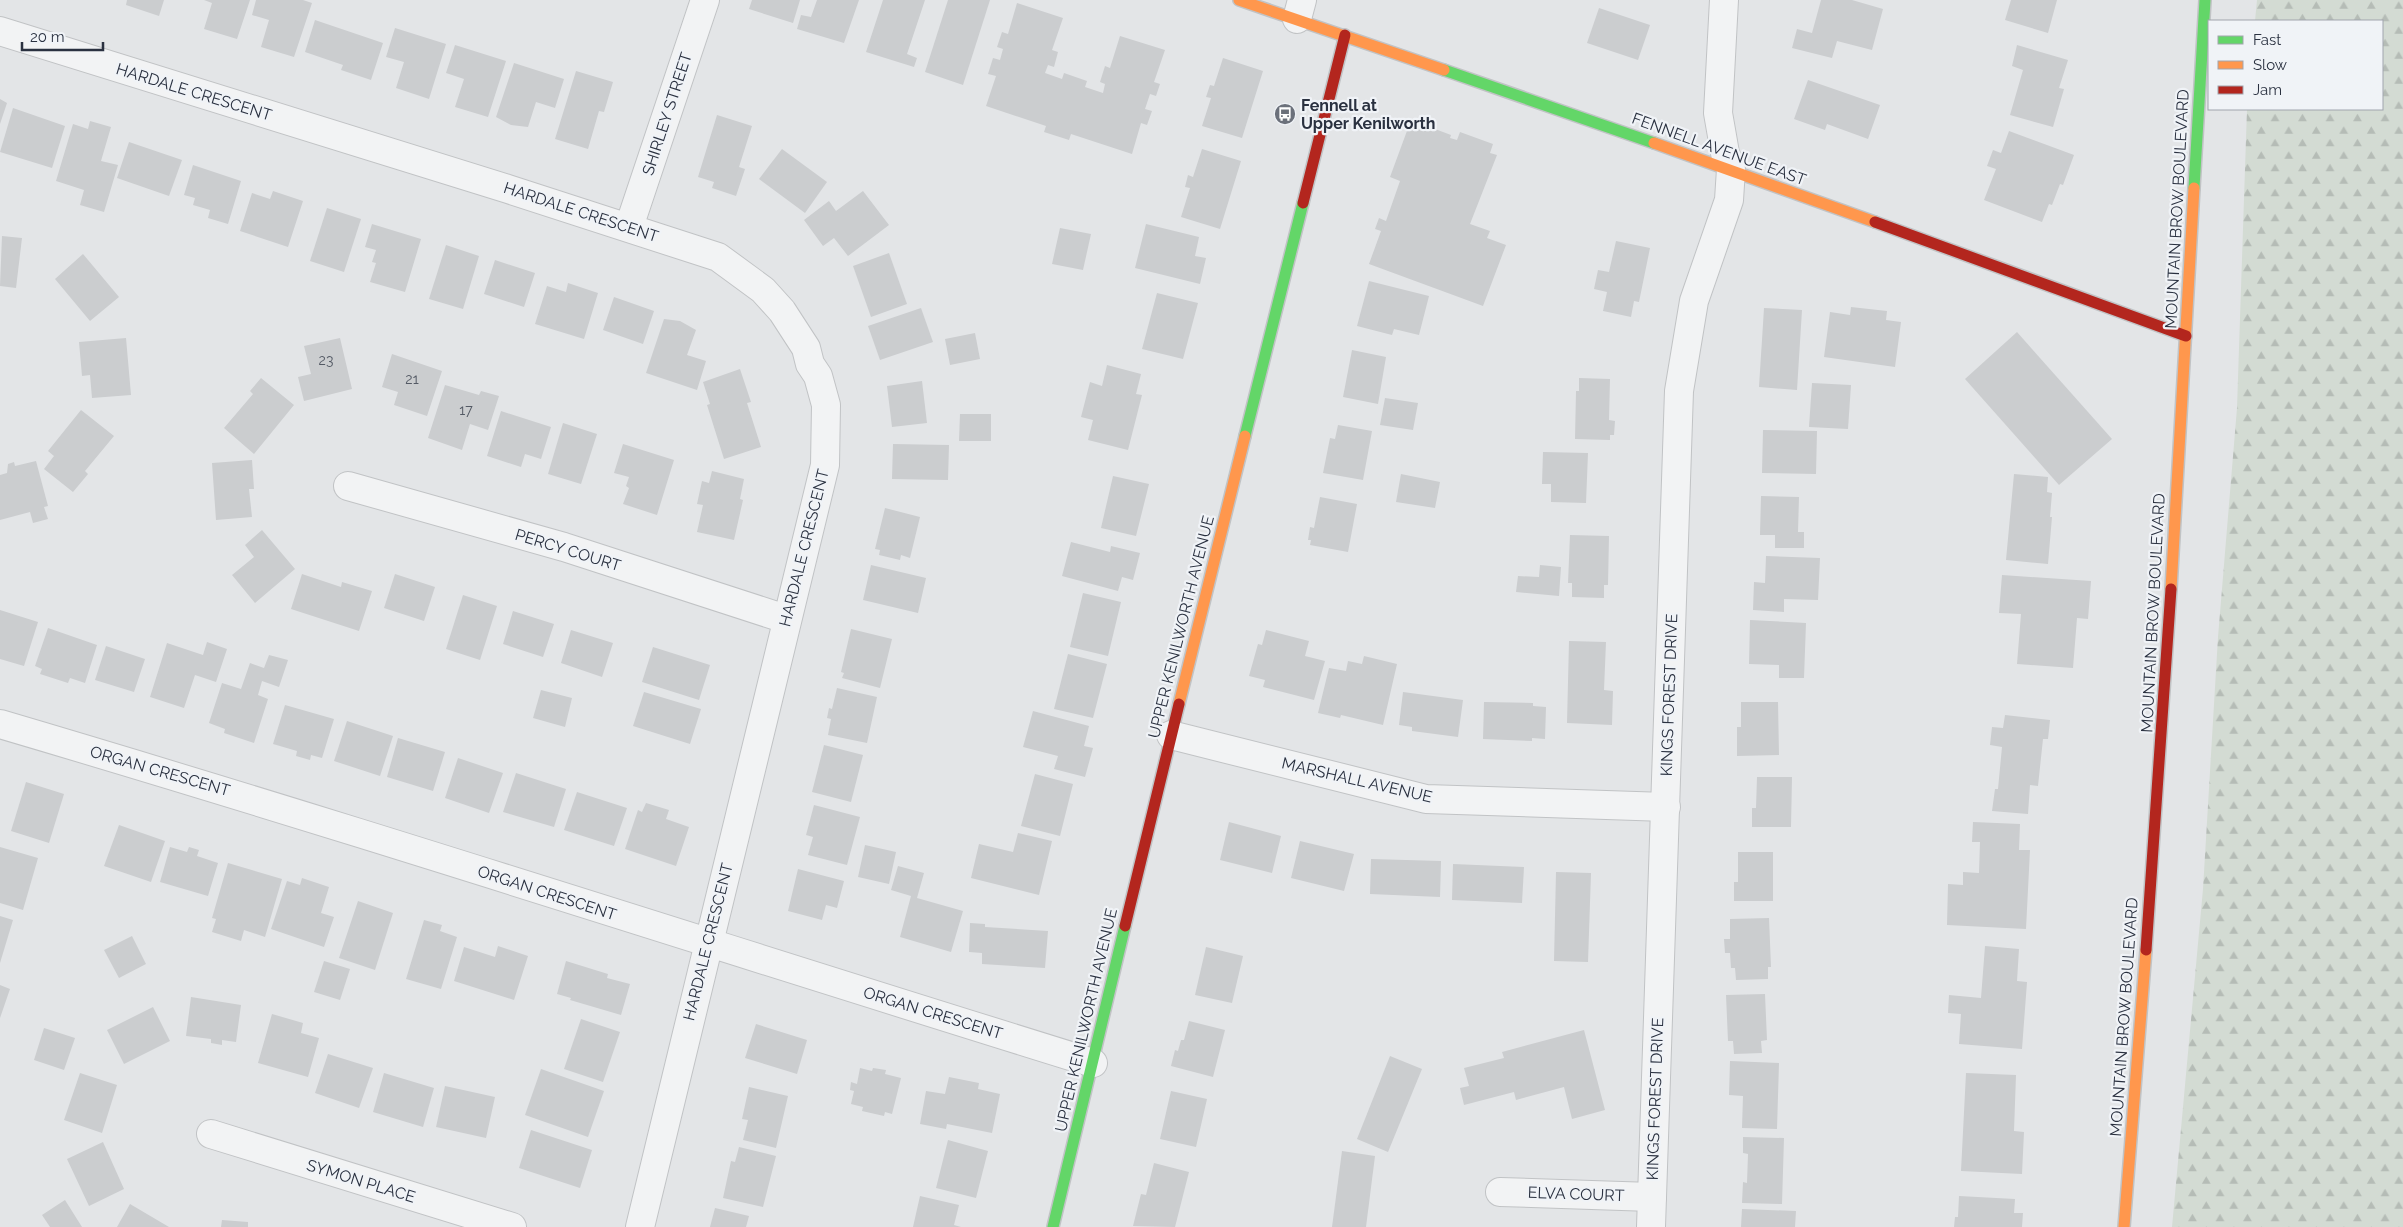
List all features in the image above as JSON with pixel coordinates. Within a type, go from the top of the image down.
[{"type":"main road","name":"FENNELL AVENUE EAST","points":[[1239,0],[1300,10],[1345,35],[1731,169],[2186,336]]},
{"type":"main road","name":"MOUNTAIN BROW BOULEVARD","points":[[2124,1227],[2163,724],[2205,0]]},
{"type":"main road","name":"UPPER KENILWORTH AVENUE","points":[[1053,1227],[1171,735],[1345,35]]},
{"type":"street","name":"SHIRLEY STREET","points":[[629,227],[704,0]]},
{"type":"street","points":[[1724,0],[1718,113],[1725,153],[1731,169]]},
{"type":"street","name":"HARDALE CRESCENT","points":[[0,31],[629,227],[718,257],[754,282],[782,311],[806,348],[810,364],[818,376],[826,404],[825,466],[786,619],[640,1227]]},
{"type":"street","name":"KINGS FOREST DRIVE","points":[[1651,1227],[1679,390],[1694,301],[1729,200],[1731,169]]},
{"type":"street","name":"PERCY COURT","points":[[348,486],[564,547],[786,619]]},
{"type":"street","name":"ORGAN CRESCENT","points":[[0,724],[239,794],[1093,1063]]},
{"type":"street","name":"MARSHALL AVENUE","points":[[1171,735],[1426,799],[1666,807]]},
{"type":"street","name":"SYMON PLACE","points":[[211,1134],[512,1227]]},
{"type":"street","name":"ELVA COURT","points":[[1500,1192],[1652,1197]]},
{"type":"green space","points":[[2257,0],[2403,0],[2403,1227],[2172,1227],[2203,889],[2218,637],[2237,408],[2247,110],[2383,110],[2383,20],[2255,20]]},
{"type":"building","points":[[127,0],[164,0],[159,16],[126,5]]},
{"type":"building","points":[[204,0],[250,0],[237,39],[204,29],[212,3]]},
{"type":"building","points":[[256,0],[303,0],[312,3],[294,57],[261,47],[269,20],[252,15]]},
{"type":"building","points":[[752,0],[800,0],[793,23],[749,9]]},
{"type":"building","points":[[817,0],[859,0],[844,43],[797,29],[801,15],[811,17]]},
{"type":"building","points":[[883,0],[925,0],[907,54],[917,58],[914,67],[866,52]]},
{"type":"building","points":[[948,0],[990,0],[963,85],[925,72]]},
{"type":"building","points":[[1821,0],[1852,0],[1883,9],[1872,50],[1837,41],[1832,58],[1792,48],[1797,29],[1812,33]]},
{"type":"building","points":[[2011,0],[2057,0],[2048,33],[2005,20]]},
{"type":"building","points":[[1017,3],[1063,18],[1052,50],[1058,52],[1054,67],[1048,65],[1045,73],[1062,79],[1064,73],[1087,81],[1085,87],[1103,93],[1105,84],[1100,82],[1105,66],[1110,68],[1120,36],[1165,50],[1154,82],[1160,84],[1156,96],[1150,94],[1145,109],[1152,111],[1147,125],[1141,123],[1132,154],[1071,134],[1069,140],[1044,132],[1046,126],[986,106],[996,76],[988,74],[993,58],[1000,60],[1003,49],[997,47],[1002,32],[1008,34]]},
{"type":"building","points":[[1599,8],[1650,25],[1638,60],[1587,43]]},
{"type":"building","points":[[315,20],[383,43],[371,80],[341,70],[343,65],[305,52]]},
{"type":"building","points":[[395,28],[446,44],[429,99],[396,88],[404,62],[386,57]]},
{"type":"building","points":[[455,45],[506,61],[488,117],[455,107],[464,79],[446,73]]},
{"type":"building","points":[[2017,45],[2068,60],[2059,88],[2064,89],[2053,127],[2010,115],[2023,70],[2012,66]]},
{"type":"building","points":[[1223,58],[1263,71],[1242,138],[1202,126],[1211,98],[1206,97],[1210,85],[1214,86]]},
{"type":"building","points":[[514,63],[564,79],[555,108],[536,102],[528,127],[511,125],[496,117]]},
{"type":"building","points":[[576,71],[613,82],[604,112],[599,111],[588,149],[555,139]]},
{"type":"building","points":[[1808,80],[1880,105],[1868,139],[1827,124],[1825,130],[1794,119]]},
{"type":"building","points":[[0,99],[7,103],[0,124]]},
{"type":"building","points":[[13,108],[65,126],[52,168],[0,152]]},
{"type":"building","points":[[717,115],[752,126],[739,167],[745,169],[736,196],[712,188],[714,182],[698,177]]},
{"type":"building","points":[[1411,120],[1451,135],[1450,138],[1457,140],[1460,132],[1493,144],[1490,153],[1497,155],[1470,224],[1490,231],[1487,238],[1506,245],[1483,306],[1369,264],[1381,231],[1375,229],[1379,218],[1386,221],[1400,181],[1390,177]]},
{"type":"building","points":[[90,121],[111,127],[101,161],[118,165],[104,212],[80,205],[84,190],[56,181],[73,124],[88,129]]},
{"type":"building","points":[[2009,131],[2074,155],[2063,185],[2060,184],[2052,205],[2049,204],[2042,222],[1984,200],[1996,169],[1987,166],[1993,150],[2001,153]]},
{"type":"building","points":[[129,142],[182,160],[169,196],[117,178]]},
{"type":"building","points":[[782,149],[827,182],[805,213],[759,179]]},
{"type":"building","points":[[1202,149],[1241,161],[1220,229],[1181,217],[1190,188],[1185,187],[1188,175],[1193,177]]},
{"type":"building","points":[[193,165],[241,181],[228,224],[208,218],[210,210],[193,205],[195,198],[184,195]]},
{"type":"building","points":[[273,191],[303,201],[288,247],[240,231],[252,193],[270,199]]},
{"type":"building","points":[[863,191],[889,225],[848,256],[834,238],[823,246],[804,220],[829,201],[836,211]]},
{"type":"building","points":[[327,208],[361,219],[344,272],[310,261]]},
{"type":"building","points":[[372,224],[421,239],[405,292],[370,282],[376,263],[372,262],[376,250],[365,247]]},
{"type":"building","points":[[1146,224],[1199,237],[1195,256],[1206,258],[1200,284],[1135,268]]},
{"type":"building","points":[[1060,228],[1091,234],[1083,270],[1052,264]]},
{"type":"building","points":[[2,236],[22,238],[16,288],[0,286]]},
{"type":"building","points":[[1616,241],[1650,248],[1639,302],[1634,301],[1631,317],[1603,311],[1607,292],[1594,289],[1598,270],[1609,272]]},
{"type":"building","points":[[446,245],[479,256],[463,309],[429,299]]},
{"type":"building","points":[[889,253],[907,304],[871,317],[853,266]]},
{"type":"building","points":[[83,254],[119,297],[90,321],[55,279]]},
{"type":"building","points":[[495,260],[535,273],[524,307],[484,294]]},
{"type":"building","points":[[1369,281],[1429,296],[1419,335],[1394,329],[1392,335],[1357,326]]},
{"type":"building","points":[[568,283],[598,293],[584,339],[535,324],[547,286],[566,292]]},
{"type":"building","points":[[1157,293],[1198,303],[1183,359],[1142,349]]},
{"type":"building","points":[[614,297],[654,311],[643,344],[603,330]]},
{"type":"building","points":[[1851,307],[1887,311],[1886,320],[1901,322],[1895,367],[1824,357],[1830,312],[1850,315]]},
{"type":"building","points":[[921,308],[933,342],[880,360],[868,326]]},
{"type":"building","points":[[1764,308],[1802,310],[1797,390],[1759,387]]},
{"type":"building","points":[[664,319],[680,321],[696,330],[687,355],[706,361],[697,390],[646,373]]},
{"type":"building","points":[[2017,332],[2112,439],[2059,485],[1965,379]]},
{"type":"building","points":[[975,333],[980,359],[950,365],[945,339]]},
{"type":"building","points":[[126,338],[131,395],[92,398],[90,375],[82,376],[79,342]]},
{"type":"building","points":[[340,338],[352,389],[304,401],[298,377],[311,374],[304,346]]},
{"type":"building","points":[[1352,350],[1386,357],[1378,404],[1343,397]]},
{"type":"building","points":[[392,354],[442,371],[427,416],[394,405],[398,392],[382,387]]},
{"type":"building","points":[[1107,365],[1141,374],[1136,394],[1142,395],[1128,450],[1088,440],[1093,420],[1081,417],[1090,382],[1102,386]]},
{"type":"building","points":[[740,369],[751,402],[747,403],[761,447],[724,459],[707,405],[710,404],[703,382]]},
{"type":"building","points":[[261,378],[294,405],[254,454],[224,428],[253,394],[250,391]]},
{"type":"building","points":[[1579,378],[1610,379],[1609,420],[1615,421],[1614,435],[1610,435],[1610,440],[1575,439],[1576,391],[1579,391]]},
{"type":"building","points":[[922,381],[927,423],[892,427],[887,386]]},
{"type":"building","points":[[1812,383],[1851,385],[1848,429],[1809,427]]},
{"type":"building","points":[[445,385],[479,395],[481,391],[499,396],[488,430],[470,424],[462,450],[428,438]]},
{"type":"building","points":[[1385,398],[1418,403],[1413,430],[1380,425]]},
{"type":"building","points":[[81,410],[114,436],[85,471],[88,474],[73,492],[44,469],[54,456],[48,451]]},
{"type":"building","points":[[501,411],[551,427],[541,459],[525,454],[521,467],[487,456]]},
{"type":"building","points":[[960,414],[991,414],[991,441],[959,441]]},
{"type":"building","points":[[563,423],[597,434],[581,484],[548,474]]},
{"type":"building","points":[[1338,425],[1372,431],[1363,480],[1323,473],[1330,438],[1335,439]]},
{"type":"building","points":[[1763,430],[1817,431],[1816,474],[1762,473]]},
{"type":"building","points":[[623,444],[674,460],[657,515],[623,504],[629,488],[626,486],[629,477],[614,473]]},
{"type":"building","points":[[893,444],[949,445],[948,480],[892,479]]},
{"type":"building","points":[[1543,452],[1588,453],[1586,503],[1551,502],[1551,484],[1542,484]]},
{"type":"building","points":[[252,460],[254,489],[249,489],[252,517],[216,520],[212,463]]},
{"type":"building","points":[[36,461],[48,506],[44,507],[48,519],[33,523],[30,512],[0,520],[0,475],[7,473],[8,464],[14,462],[15,466]]},
{"type":"building","points":[[712,471],[744,479],[740,499],[743,500],[734,540],[697,532],[703,505],[697,504],[702,481],[709,483]]},
{"type":"building","points":[[1401,474],[1440,482],[1435,508],[1396,502]]},
{"type":"building","points":[[2014,474],[2048,477],[2047,492],[2052,493],[2050,517],[2052,517],[2048,564],[2006,560]]},
{"type":"building","points":[[1113,476],[1149,484],[1136,536],[1101,528]]},
{"type":"building","points":[[1761,496],[1799,497],[1798,532],[1804,532],[1804,548],[1775,548],[1775,535],[1760,535]]},
{"type":"building","points":[[1320,497],[1357,504],[1348,552],[1310,545],[1311,540],[1308,540],[1310,527],[1314,528]]},
{"type":"building","points":[[885,508],[920,517],[910,558],[901,555],[900,560],[879,555],[880,550],[875,549]]},
{"type":"building","points":[[262,530],[295,569],[255,603],[232,575],[254,557],[245,545]]},
{"type":"building","points":[[1570,535],[1609,536],[1608,585],[1604,585],[1604,598],[1572,597],[1572,583],[1568,583]]},
{"type":"building","points":[[1071,542],[1110,552],[1111,546],[1140,553],[1133,580],[1122,577],[1118,591],[1062,576]]},
{"type":"building","points":[[1766,556],[1820,558],[1818,600],[1784,599],[1784,612],[1753,610],[1754,582],[1765,583]]},
{"type":"building","points":[[871,565],[926,578],[918,613],[863,600]]},
{"type":"building","points":[[1540,565],[1561,567],[1559,596],[1516,592],[1518,576],[1539,577]]},
{"type":"building","points":[[302,574],[341,587],[342,582],[372,591],[359,631],[291,609]]},
{"type":"building","points":[[395,574],[435,587],[424,621],[384,608]]},
{"type":"building","points":[[2002,575],[2091,581],[2088,619],[2077,618],[2073,668],[2017,664],[2021,614],[1999,613]]},
{"type":"building","points":[[1083,593],[1121,602],[1108,656],[1070,647]]},
{"type":"building","points":[[463,595],[497,606],[480,660],[446,649]]},
{"type":"building","points":[[0,610],[38,622],[24,666],[0,659]]},
{"type":"building","points":[[513,611],[554,624],[543,657],[503,644]]},
{"type":"building","points":[[1750,620],[1806,623],[1804,678],[1779,678],[1779,665],[1749,664]]},
{"type":"building","points":[[48,628],[97,645],[85,683],[70,678],[68,683],[40,674],[42,669],[35,666]]},
{"type":"building","points":[[851,629],[892,639],[880,688],[842,678],[844,673],[841,672]]},
{"type":"building","points":[[571,630],[613,643],[602,677],[561,663]]},
{"type":"building","points":[[1266,630],[1309,641],[1305,656],[1325,661],[1314,700],[1263,687],[1265,680],[1249,676],[1258,644],[1262,645]]},
{"type":"building","points":[[1569,641],[1606,642],[1604,690],[1613,691],[1612,725],[1567,723]]},
{"type":"building","points":[[207,642],[227,649],[216,682],[195,675],[184,708],[150,697],[167,643],[203,655]]},
{"type":"building","points":[[106,646],[145,659],[134,692],[95,680]]},
{"type":"building","points":[[653,647],[710,665],[699,700],[642,682]]},
{"type":"building","points":[[1068,654],[1107,664],[1093,718],[1054,709]]},
{"type":"building","points":[[269,655],[288,660],[279,687],[262,681],[258,695],[268,699],[254,743],[224,733],[225,729],[209,723],[222,683],[241,689],[250,663],[264,668]]},
{"type":"building","points":[[1364,656],[1397,664],[1383,725],[1341,715],[1340,718],[1318,713],[1329,668],[1346,671],[1348,661],[1362,664]]},
{"type":"building","points":[[837,688],[877,697],[867,743],[828,735],[831,719],[827,718],[829,708],[832,709]]},
{"type":"building","points":[[541,690],[572,698],[565,727],[533,718]]},
{"type":"building","points":[[644,692],[701,709],[690,744],[633,726]]},
{"type":"building","points":[[1403,692],[1463,700],[1458,737],[1412,731],[1412,727],[1399,725]]},
{"type":"building","points":[[1484,702],[1533,703],[1533,706],[1546,707],[1545,739],[1532,738],[1532,741],[1483,739]]},
{"type":"building","points":[[1741,702],[1778,702],[1779,755],[1737,756],[1737,727],[1741,727]]},
{"type":"building","points":[[285,705],[334,719],[322,758],[311,755],[310,760],[296,756],[297,751],[273,744]]},
{"type":"building","points":[[1033,711],[1089,726],[1084,746],[1093,748],[1085,777],[1054,769],[1058,756],[1023,747]]},
{"type":"building","points":[[2005,715],[2050,720],[2048,739],[2043,739],[2038,786],[2030,785],[2028,814],[1992,811],[1995,789],[1998,789],[2002,747],[1990,745],[1992,727],[2003,728]]},
{"type":"building","points":[[347,721],[393,736],[380,776],[334,761]]},
{"type":"building","points":[[398,738],[445,752],[433,791],[387,777]]},
{"type":"building","points":[[824,745],[863,755],[851,802],[812,792]]},
{"type":"building","points":[[458,758],[503,773],[489,813],[445,798]]},
{"type":"building","points":[[516,773],[566,789],[554,827],[503,812]]},
{"type":"building","points":[[1035,774],[1073,784],[1060,836],[1021,826]]},
{"type":"building","points":[[1757,777],[1792,777],[1791,827],[1752,827],[1752,808],[1756,808]]},
{"type":"building","points":[[26,782],[64,794],[49,843],[11,831]]},
{"type":"building","points":[[577,792],[627,808],[614,846],[564,830]]},
{"type":"building","points":[[646,803],[669,810],[666,819],[689,827],[676,866],[625,849],[638,810],[642,812]]},
{"type":"building","points":[[814,805],[860,817],[847,865],[808,855],[813,837],[806,835]]},
{"type":"building","points":[[1229,822],[1281,836],[1272,873],[1220,860]]},
{"type":"building","points":[[1973,822],[2020,824],[2019,850],[2030,850],[2026,929],[1947,925],[1948,884],[1963,885],[1963,872],[1979,873],[1980,842],[1972,842]]},
{"type":"building","points":[[119,825],[165,841],[151,882],[104,866]]},
{"type":"building","points":[[1018,833],[1052,841],[1039,895],[971,878],[979,844],[1013,852]]},
{"type":"building","points":[[1300,841],[1354,854],[1344,891],[1291,878]]},
{"type":"building","points":[[865,845],[896,852],[889,884],[858,877]]},
{"type":"building","points":[[0,847],[38,858],[23,910],[0,903]]},
{"type":"building","points":[[170,847],[187,852],[189,847],[199,850],[197,856],[218,863],[208,896],[160,882]]},
{"type":"building","points":[[1738,852],[1773,852],[1773,901],[1734,901],[1734,882],[1738,882]]},
{"type":"building","points":[[1371,859],[1441,861],[1440,897],[1370,894]]},
{"type":"building","points":[[228,863],[282,879],[265,937],[244,930],[241,941],[212,932],[216,919],[212,918]]},
{"type":"building","points":[[1453,864],[1524,867],[1522,903],[1452,900]]},
{"type":"building","points":[[898,866],[924,873],[917,898],[963,911],[951,952],[900,937],[911,896],[891,890]]},
{"type":"building","points":[[798,869],[844,881],[837,908],[826,905],[822,920],[788,911]]},
{"type":"building","points":[[1556,872],[1591,873],[1588,962],[1554,961]]},
{"type":"building","points":[[302,878],[329,887],[321,913],[334,917],[324,947],[271,929],[287,881],[300,885]]},
{"type":"building","points":[[358,901],[393,913],[375,970],[339,958]]},
{"type":"building","points":[[0,916],[13,920],[0,963]]},
{"type":"building","points":[[1769,918],[1771,967],[1768,967],[1768,979],[1736,980],[1735,968],[1731,968],[1730,953],[1725,953],[1724,939],[1730,939],[1730,919]]},
{"type":"building","points":[[424,920],[442,925],[440,931],[457,937],[441,989],[406,979]]},
{"type":"building","points":[[970,923],[985,924],[985,927],[1048,931],[1045,968],[982,964],[982,953],[969,952]]},
{"type":"building","points":[[132,936],[146,964],[119,978],[104,950]]},
{"type":"building","points":[[498,946],[528,956],[514,1000],[454,981],[464,947],[495,957]]},
{"type":"building","points":[[1985,946],[2019,949],[2017,981],[2027,982],[2022,1049],[1959,1044],[1961,1014],[1948,1013],[1949,995],[1981,998]]},
{"type":"building","points":[[1206,947],[1243,956],[1232,1003],[1195,995]]},
{"type":"building","points":[[324,961],[350,969],[340,1000],[314,992]]},
{"type":"building","points":[[566,961],[608,974],[607,978],[630,984],[621,1015],[570,1000],[571,998],[557,994]]},
{"type":"building","points":[[0,985],[10,989],[0,1018]]},
{"type":"building","points":[[1765,994],[1767,1040],[1761,1041],[1762,1053],[1734,1054],[1733,1041],[1728,1041],[1726,995]]},
{"type":"building","points":[[191,997],[241,1005],[236,1042],[222,1040],[222,1045],[211,1043],[211,1039],[186,1036]]},
{"type":"building","points":[[153,1007],[170,1041],[124,1064],[107,1030]]},
{"type":"building","points":[[272,1014],[303,1023],[301,1033],[319,1038],[308,1077],[258,1063]]},
{"type":"building","points":[[581,1019],[620,1032],[603,1082],[564,1069]]},
{"type":"building","points":[[1189,1021],[1225,1030],[1213,1077],[1171,1066],[1175,1050],[1178,1051],[1181,1040],[1184,1040]]},
{"type":"building","points":[[756,1024],[807,1040],[797,1074],[745,1058]]},
{"type":"building","points":[[44,1028],[75,1038],[64,1070],[34,1060]]},
{"type":"building","points":[[1584,1030],[1605,1110],[1572,1119],[1564,1087],[1516,1100],[1514,1092],[1464,1105],[1460,1088],[1469,1086],[1464,1068],[1504,1058],[1502,1052]]},
{"type":"building","points":[[328,1054],[373,1068],[359,1108],[315,1093]]},
{"type":"building","points":[[1390,1056],[1422,1069],[1388,1152],[1357,1139]]},
{"type":"building","points":[[1730,1061],[1779,1063],[1777,1129],[1742,1128],[1743,1096],[1729,1095]]},
{"type":"building","points":[[860,1068],[872,1071],[873,1068],[886,1070],[885,1074],[901,1078],[892,1114],[885,1112],[884,1116],[862,1111],[863,1107],[851,1104],[854,1091],[850,1090],[851,1082],[857,1084]]},
{"type":"building","points":[[541,1069],[604,1091],[588,1137],[525,1115]]},
{"type":"building","points":[[80,1073],[117,1085],[102,1133],[64,1120]]},
{"type":"building","points":[[384,1073],[434,1088],[423,1127],[373,1112]]},
{"type":"building","points":[[1966,1073],[2016,1075],[2014,1131],[2024,1132],[2022,1174],[1961,1171]]},
{"type":"building","points":[[949,1077],[979,1083],[978,1089],[1000,1094],[992,1133],[947,1124],[946,1129],[920,1124],[926,1091],[945,1094]]},
{"type":"building","points":[[445,1086],[495,1097],[486,1138],[436,1127]]},
{"type":"building","points":[[749,1087],[788,1096],[776,1148],[743,1140],[748,1120],[742,1119]]},
{"type":"building","points":[[1171,1091],[1207,1099],[1196,1147],[1160,1139]]},
{"type":"building","points":[[531,1130],[592,1150],[580,1188],[519,1168]]},
{"type":"building","points":[[1743,1137],[1784,1138],[1782,1204],[1742,1203],[1743,1182],[1747,1183],[1748,1154],[1743,1153]]},
{"type":"building","points":[[948,1140],[988,1151],[976,1198],[936,1188]]},
{"type":"building","points":[[103,1142],[124,1189],[89,1206],[67,1159]]},
{"type":"building","points":[[739,1147],[776,1156],[763,1207],[723,1198],[731,1161],[735,1162]]},
{"type":"building","points":[[1342,1151],[1375,1156],[1366,1227],[1332,1227]]},
{"type":"building","points":[[1154,1163],[1189,1172],[1175,1227],[1133,1226],[1141,1194],[1146,1195]]},
{"type":"building","points":[[920,1196],[959,1205],[954,1225],[961,1227],[913,1227]]},
{"type":"building","points":[[1959,1196],[2015,1199],[2014,1213],[2023,1213],[2022,1227],[1954,1227],[1955,1217],[1958,1217]]},
{"type":"building","points":[[65,1200],[82,1227],[50,1227],[42,1215]]},
{"type":"building","points":[[130,1204],[169,1227],[117,1227]]},
{"type":"building","points":[[715,1208],[749,1216],[746,1227],[710,1227]]},
{"type":"building","points":[[1742,1209],[1796,1211],[1795,1227],[1741,1227]]},
{"type":"building","points":[[222,1220],[248,1222],[248,1227],[221,1227]]},
{"type":"traffic: fast","points":[[2194,188],[2205,0]]},
{"type":"traffic: fast","points":[[1444,70],[1654,143]]},
{"type":"traffic: fast","points":[[1245,436],[1303,203]]},
{"type":"traffic: fast","points":[[1053,1227],[1125,926]]},
{"type":"traffic: slow","points":[[1239,0],[1444,70]]},
{"type":"traffic: slow","points":[[1654,143],[1875,222]]},
{"type":"traffic: slow","points":[[2171,589],[2194,188]]},
{"type":"traffic: slow","points":[[1179,704],[1245,436]]},
{"type":"traffic: slow","points":[[2124,1227],[2146,950]]},
{"type":"traffic: jam","points":[[1303,203],[1345,35]]},
{"type":"traffic: jam","points":[[1875,222],[2186,336]]},
{"type":"traffic: jam","points":[[2146,950],[2171,589]]},
{"type":"traffic: jam","points":[[1125,926],[1179,704]]},
{"type":"place","name":"Fennell at Upper Kenilworth","points":[[1285,114]]}]
